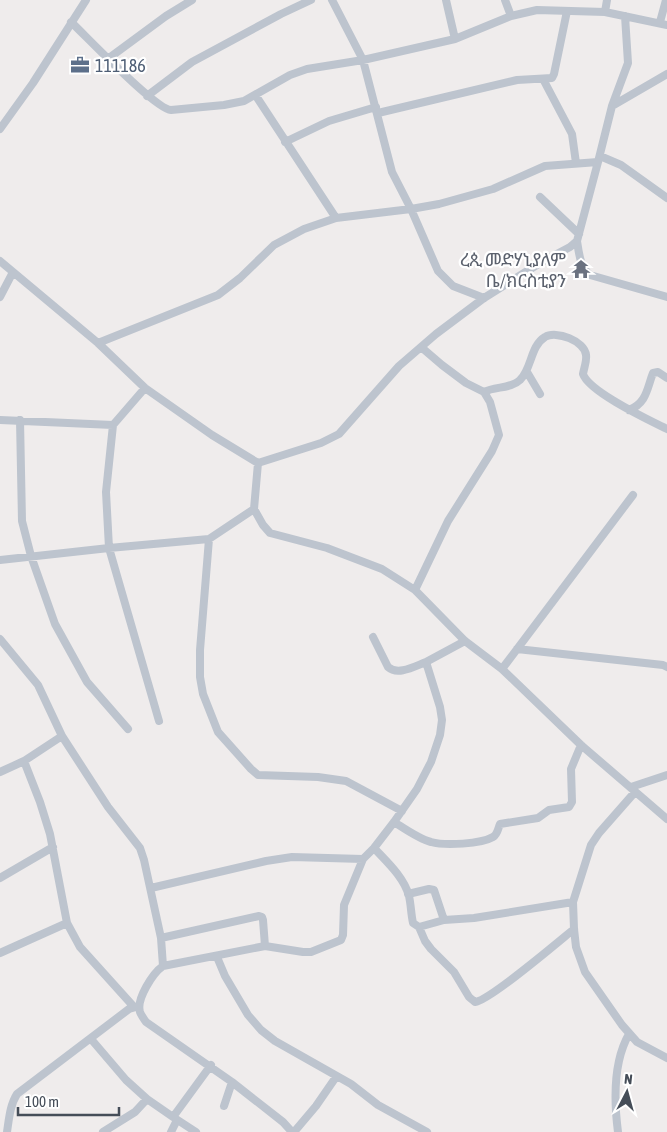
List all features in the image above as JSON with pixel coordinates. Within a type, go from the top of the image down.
[{"type":"street","points":[[0,129],[86,0]]},
{"type":"street","points":[[109,58],[166,16],[192,0]]},
{"type":"street","points":[[147,96],[192,62],[311,0]]},
{"type":"street","points":[[332,0],[363,60],[392,172],[411,208],[438,271],[453,286],[484,298]]},
{"type":"street","points":[[446,0],[455,40]]},
{"type":"street","points":[[505,0],[510,16]]},
{"type":"street","points":[[605,12],[607,0]]},
{"type":"street","points":[[71,22],[147,96],[163,108],[171,110],[234,104],[256,96],[290,76],[307,69],[363,60],[455,40],[510,16],[537,10],[605,12],[664,24],[666,0]]},
{"type":"street","points":[[285,142],[329,121],[517,80],[552,78],[567,11]]},
{"type":"street","points":[[625,16],[628,63],[612,106],[578,238],[582,266],[590,275],[667,297]]},
{"type":"street","points":[[612,106],[667,74]]},
{"type":"street","points":[[543,79],[572,134],[576,163]]},
{"type":"street","points":[[256,96],[336,218]]},
{"type":"street","points":[[98,343],[218,294],[240,278],[274,245],[304,229],[336,218],[439,204],[493,189],[545,166],[599,159],[621,165],[667,198]]},
{"type":"street","points":[[540,198],[578,238]]},
{"type":"street","points":[[0,261],[98,343],[145,388],[212,435],[258,462],[321,443],[339,434],[399,366],[421,347],[484,298],[540,263],[570,247],[578,238]]},
{"type":"street","points":[[0,297],[13,272]]},
{"type":"street","points":[[484,392],[490,388],[515,384],[520,380],[526,372],[541,340],[546,336],[565,337],[577,343],[586,353],[582,374],[585,379],[618,404],[667,429]]},
{"type":"street","points":[[415,590],[448,521],[496,443],[499,435],[497,422],[490,402],[484,392],[466,383],[442,366],[421,347]]},
{"type":"street","points":[[526,372],[540,394]]},
{"type":"street","points":[[629,410],[646,397],[653,373],[658,372],[667,378]]},
{"type":"street","points":[[145,388],[113,424],[106,492],[109,548],[159,721]]},
{"type":"street","points":[[0,420],[113,424]]},
{"type":"street","points":[[20,420],[22,521],[31,556],[55,624],[87,682],[128,729]]},
{"type":"street","points":[[258,462],[254,509],[270,533],[327,548],[382,569],[415,590],[465,641],[502,669],[581,745],[667,819]]},
{"type":"street","points":[[502,669],[633,495]]},
{"type":"street","points":[[0,560],[109,548],[209,540],[254,509]]},
{"type":"street","points":[[209,540],[200,650],[200,677],[203,694],[218,732],[258,775],[346,781],[402,811]]},
{"type":"street","points":[[373,637],[388,667],[392,670],[400,671],[426,662],[465,641]]},
{"type":"street","points":[[0,639],[38,686],[62,736],[108,807],[140,848],[151,888],[161,938],[164,966]]},
{"type":"street","points":[[517,649],[666,664]]},
{"type":"street","points":[[7,1132],[11,1108],[18,1094],[136,1007],[157,971],[164,966],[217,957],[264,946],[304,952],[331,945],[341,940],[343,936],[344,904],[363,859],[374,848],[417,789],[431,762],[440,735],[442,720],[440,707],[426,662]]},
{"type":"street","points":[[0,772],[24,761],[62,736]]},
{"type":"street","points":[[394,822],[430,842],[448,844],[468,843],[492,838],[500,824],[538,818],[549,810],[568,807],[572,802],[571,769],[581,745]]},
{"type":"street","points":[[24,761],[40,802],[52,847],[67,922],[80,947],[136,1007],[146,1022],[211,1066],[262,1104],[293,1132],[316,1106],[336,1077]]},
{"type":"street","points":[[667,775],[633,790],[598,833],[591,845],[573,902],[576,947],[585,972],[629,1034],[637,1042],[667,1058]]},
{"type":"street","points":[[0,878],[52,847]]},
{"type":"street","points":[[374,848],[392,868],[408,894],[413,923],[419,927],[425,941],[454,972],[469,997],[475,1002],[481,1000],[505,983],[574,929]]},
{"type":"street","points":[[151,888],[266,861],[292,857],[363,859]]},
{"type":"street","points":[[408,894],[429,889],[434,890],[444,920]]},
{"type":"street","points":[[419,927],[444,920],[474,918],[573,902]]},
{"type":"street","points":[[161,938],[259,916],[263,920],[264,946]]},
{"type":"street","points":[[0,953],[67,922]]},
{"type":"street","points":[[217,957],[225,976],[248,1015],[261,1030],[275,1041],[351,1084],[378,1104],[427,1132]]},
{"type":"street","points":[[618,1132],[617,1084],[619,1056],[629,1034]]},
{"type":"street","points":[[91,1039],[126,1080],[147,1099],[196,1132]]},
{"type":"street","points":[[171,1132],[175,1118],[211,1066]]},
{"type":"street","points":[[224,1106],[232,1082]]},
{"type":"street","points":[[103,1132],[135,1112],[147,1099]]},
{"type":"place","name":"111186","points":[[80,65]]},
{"type":"place","name":"ረጲ መድሃኒያለም ቤ/ክርስቲያን","points":[[581,269]]}]
